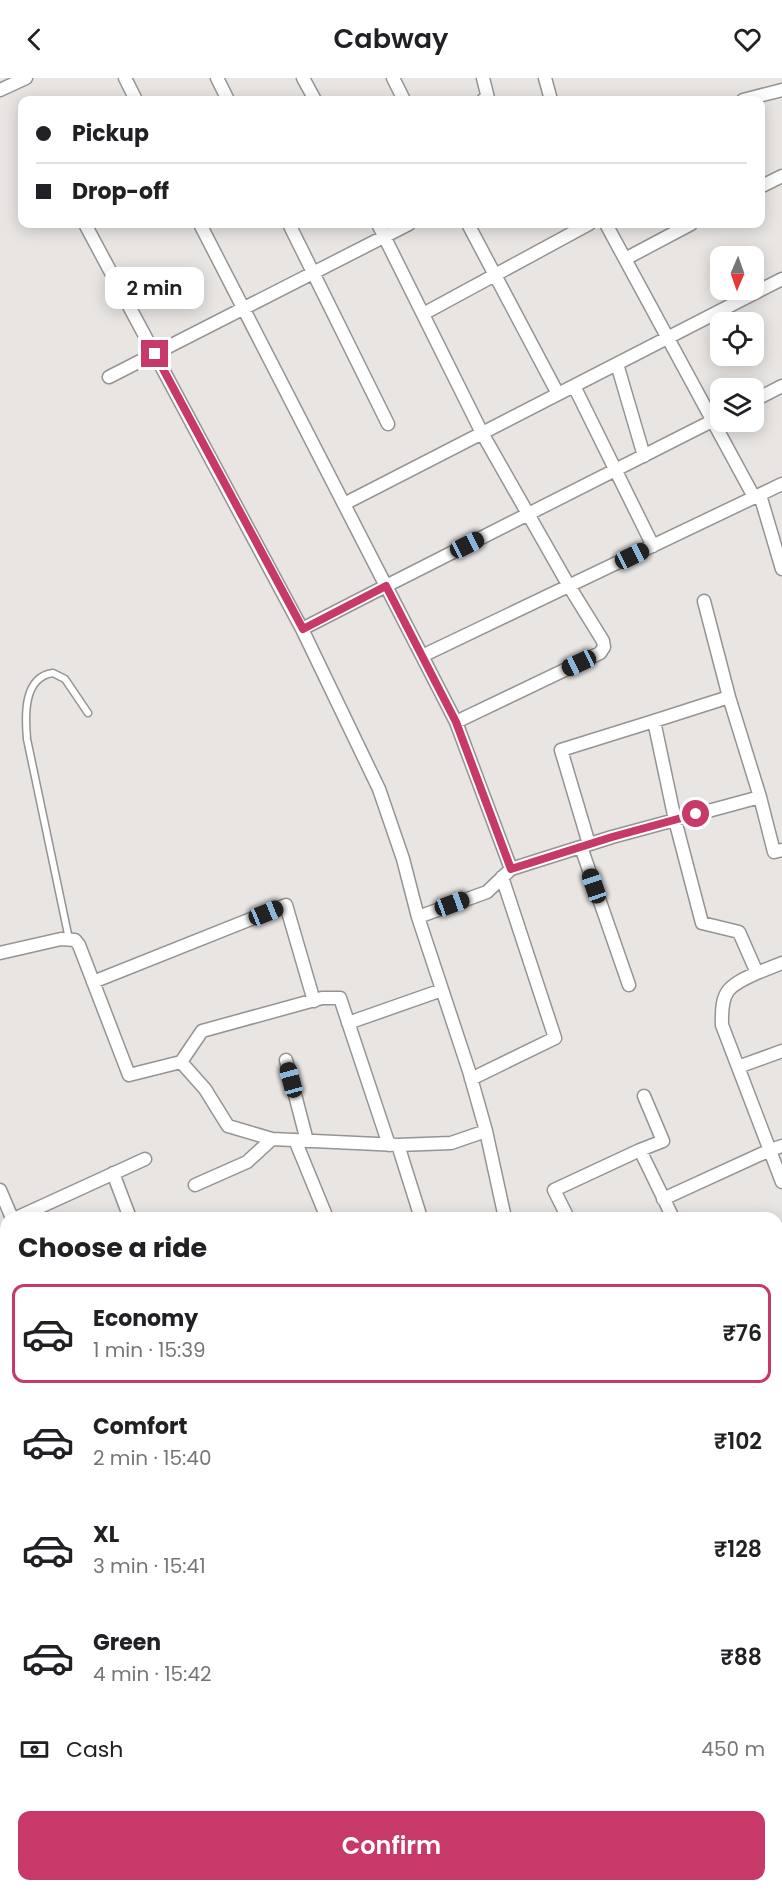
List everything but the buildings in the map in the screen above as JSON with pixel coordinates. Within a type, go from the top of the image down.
[{"type":"street","points":[[4,85],[26,78]]},
{"type":"street","points":[[125,78],[134,96]]},
{"type":"street","points":[[217,78],[226,96]]},
{"type":"street","points":[[303,78],[313,96]]},
{"type":"street","points":[[393,78],[402,96]]},
{"type":"street","points":[[483,78],[488,96]]},
{"type":"street","points":[[545,78],[550,96]]},
{"type":"street","points":[[762,96],[781,92],[774,78]]},
{"type":"street","points":[[765,184],[782,176]]},
{"type":"street","points":[[87,228],[303,629],[379,789],[404,859],[418,917],[471,1079],[486,1131],[504,1212]]},
{"type":"street","points":[[202,228],[456,722],[506,873],[555,1038],[471,1079]]},
{"type":"street","points":[[291,228],[388,424]]},
{"type":"street","points":[[380,228],[482,433],[603,642],[602,651],[456,722]]},
{"type":"street","points":[[110,377],[400,228]]},
{"type":"street","points":[[470,228],[558,394]]},
{"type":"street","points":[[423,314],[581,228]]},
{"type":"street","points":[[608,228],[668,338],[710,409]]},
{"type":"street","points":[[625,258],[683,228]]},
{"type":"street","points":[[344,504],[782,279]]},
{"type":"street","points":[[617,364],[644,456]]},
{"type":"street","points":[[574,386],[653,546]]},
{"type":"street","points":[[764,395],[782,386]]},
{"type":"street","points":[[303,629],[710,422]]},
{"type":"street","points":[[723,432],[757,496],[782,569]]},
{"type":"street","points":[[422,656],[782,484]]},
{"type":"street","points":[[704,601],[774,852],[782,850]]},
{"type":"street","points":[[629,985],[585,846],[561,750],[729,697]]},
{"type":"street","points":[[654,721],[675,820],[702,923],[739,932],[757,973]]},
{"type":"street","points":[[418,917],[486,892],[506,873],[585,846],[760,797]]},
{"type":"street","points":[[93,982],[286,905],[314,1001]]},
{"type":"street","points":[[0,953],[61,939],[75,940],[79,945],[129,1075],[181,1062],[202,1031],[322,998],[340,998],[419,1212]]},
{"type":"street","points":[[782,963],[735,983],[722,1001],[722,1025],[738,1067],[776,1148],[782,1182]]},
{"type":"street","points":[[348,1023],[442,990]]},
{"type":"street","points":[[738,1067],[782,1052]]},
{"type":"street","points":[[286,1060],[301,1140],[325,1212]]},
{"type":"street","points":[[181,1062],[205,1089],[228,1126],[272,1139],[393,1145],[451,1143],[486,1131]]},
{"type":"street","points":[[565,1212],[554,1190],[663,1141],[644,1096]]},
{"type":"street","points":[[195,1185],[247,1162],[272,1139]]},
{"type":"street","points":[[663,1199],[776,1148]]},
{"type":"street","points":[[640,1150],[670,1212]]},
{"type":"street","points":[[27,1212],[145,1159]]},
{"type":"street","points":[[113,1173],[128,1212]]},
{"type":"street","points":[[0,1190],[11,1212]]},
{"type":"lane","points":[[69,939],[27,739],[25,712],[27,700],[36,680],[53,673],[65,680],[88,713]]},
{"type":"route","points":[[155,354],[303,629],[386,586],[456,722],[511,869],[612,837],[696,814]]}]
